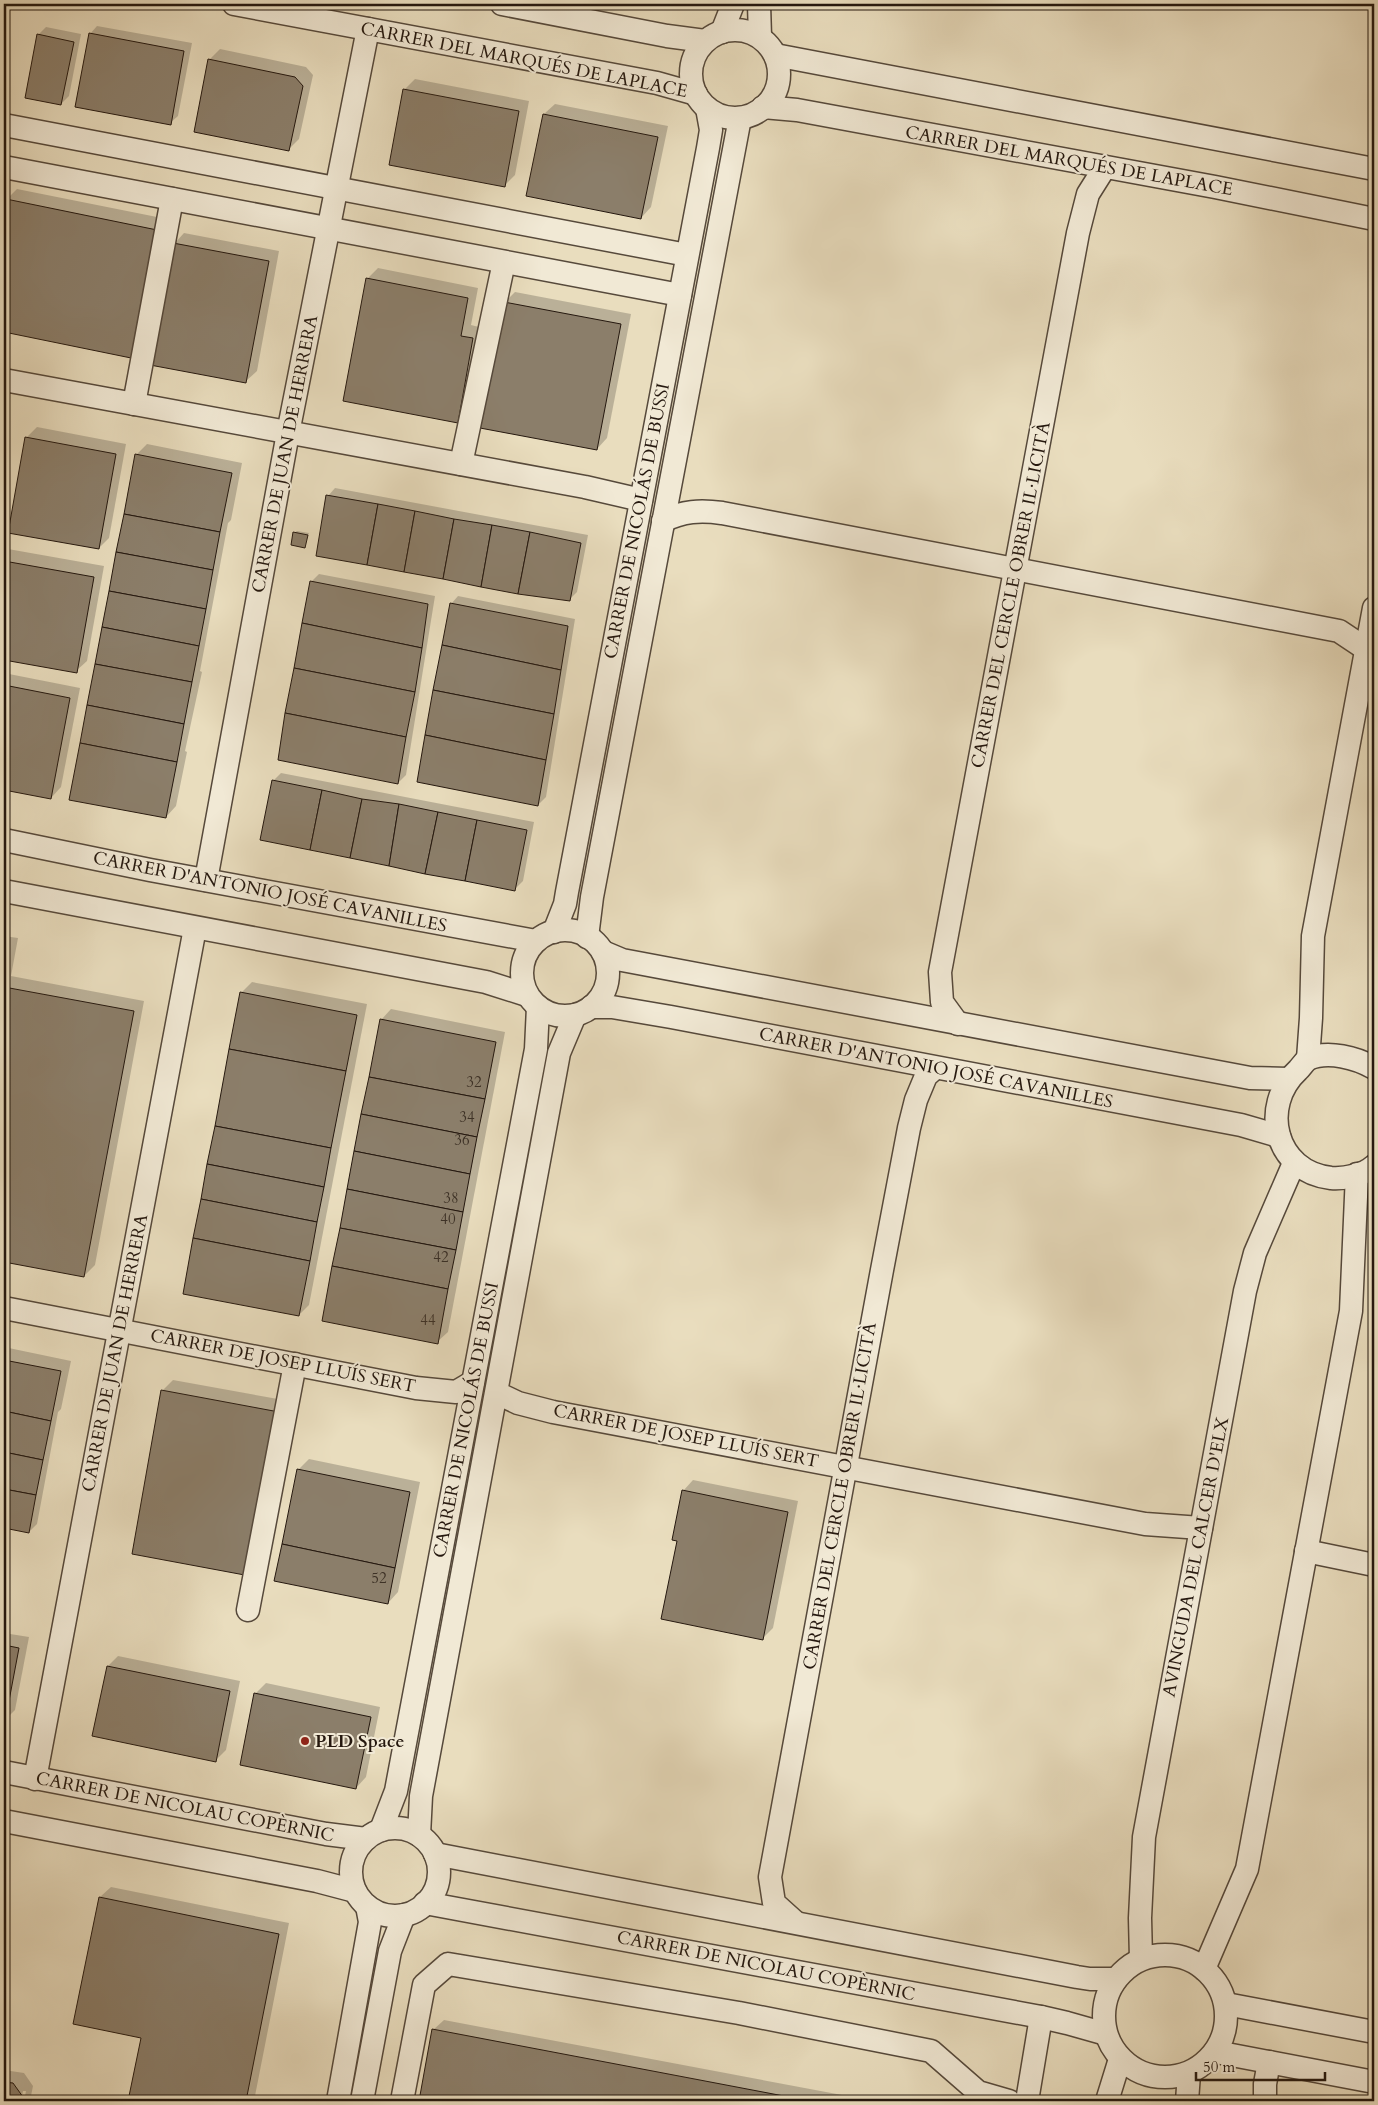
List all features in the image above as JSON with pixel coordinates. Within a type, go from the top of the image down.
[{"type":"street","name":"CARRER DEL MARQUÉS DE LAPLACE","points":[[234,4],[670,85],[702,101]]},
{"type":"street","points":[[502,4],[667,36],[714,37]]},
{"type":"street","points":[[714,37],[733,4]]},
{"type":"street","points":[[760,4],[760,37]]},
{"type":"street","name":"CARRER DE JUAN DE HERRERA","points":[[206,880],[288,433],[368,29]]},
{"type":"street","points":[[730,30],[744,30],[760,37],[775,55],[779,69],[778,86],[770,102],[754,114],[740,118],[725,117],[702,101],[691,78],[691,65],[700,46],[730,30]]},
{"type":"street","points":[[775,55],[1374,169]]},
{"type":"street","name":"CARRER DE NICOLÁS DE BUSSI","points":[[545,936],[565,904],[680,295],[711,130],[702,101]]},
{"type":"street","name":"CARRER DEL MARQUÉS DE LAPLACE","points":[[763,107],[796,110],[1374,219]]},
{"type":"street","name":"CARRER DE NICOLÁS DE BUSSI","points":[[595,944],[589,910],[740,118]]},
{"type":"street","points":[[4,125],[687,255]]},
{"type":"street","points":[[4,167],[680,295]]},
{"type":"street","name":"CARRER DEL CERCLE OBRER IL·LICITÀ","points":[[958,1024],[942,1002],[940,972],[1078,233],[1088,194],[1104,167]]},
{"type":"street","points":[[134,404],[172,199]]},
{"type":"street","points":[[461,464],[504,262]]},
{"type":"street","points":[[4,380],[585,487],[641,500]]},
{"type":"street","points":[[663,521],[678,513],[701,510],[1339,631],[1366,649]]},
{"type":"street","points":[[1308,1059],[1311,1018],[1312,936],[1374,608]]},
{"type":"street","name":"CARRER D'ANTONIO JOSÉ CAVANILLES","points":[[4,840],[206,880],[545,936]]},
{"type":"street","points":[[4,891],[486,982],[532,1001],[553,1015],[570,1017],[599,1001],[608,984],[608,969],[595,944]]},
{"type":"street","name":"CARRER DE JUAN DE HERRERA","points":[[35,1779],[196,928]]},
{"type":"street","points":[[532,1001],[522,978],[522,964],[531,946],[545,936],[560,930],[575,930],[622,960],[1250,1078],[1288,1079]]},
{"type":"street","name":"CARRER DE NICOLÁS DE BUSSI","points":[[373,1834],[396,1791],[536,1048],[532,1001]]},
{"type":"street","name":"CARRER D'ANTONIO JOSÉ CAVANILLES","points":[[583,1011],[612,1007],[655,1014],[1241,1125],[1279,1136]]},
{"type":"street","name":"CARRER DE NICOLÁS DE BUSSI","points":[[419,1835],[421,1796],[498,1393],[559,1053],[583,1011]]},
{"type":"street","points":[[1204,1969],[1247,1869],[1351,1311],[1366,1170],[1341,1178],[1323,1177],[1294,1163],[1283,1147],[1276,1127],[1277,1103],[1288,1079],[1308,1059],[1329,1055],[1350,1056],[1374,1067]]},
{"type":"street","name":"CARRER DEL CERCLE OBRER IL·LICITÀ","points":[[794,1922],[774,1903],[770,1877],[890,1226],[916,1100],[926,1076],[935,1068]]},
{"type":"street","name":"AVINGUDA DEL CALCER D'ELX","points":[[1141,1959],[1140,1918],[1144,1837],[1245,1291],[1255,1253],[1294,1163]]},
{"type":"street","name":"CARRER DE JOSEP LLUÍS SERT","points":[[4,1308],[416,1388],[456,1392],[473,1382]]},
{"type":"street","points":[[248,1610],[295,1364]]},
{"type":"street","name":"CARRER DE JOSEP LLUÍS SERT","points":[[498,1393],[518,1403],[553,1412],[1145,1524],[1201,1528]]},
{"type":"street","points":[[1306,1551],[1374,1565]]},
{"type":"street","name":"CARRER DE NICOLAU COPÈRNIC","points":[[4,1772],[326,1834],[373,1834]]},
{"type":"street","points":[[4,1822],[317,1881],[361,1899],[383,1914],[404,1915],[415,1911],[429,1900],[437,1884],[439,1867],[435,1854],[419,1835],[407,1830],[390,1828],[373,1834],[360,1844],[352,1859],[351,1876],[361,1899],[370,1922],[338,2101]]},
{"type":"street","points":[[435,1854],[1083,1978],[1116,1978]]},
{"type":"street","name":"CARRER DE NICOLAU COPÈRNIC","points":[[425,1903],[1067,2023],[1106,2034]]},
{"type":"street","points":[[362,2101],[390,1951],[404,1915]]},
{"type":"street","points":[[1158,1955],[1178,1956],[1204,1969],[1210,1974],[1223,1994],[1226,2004],[1226,2030],[1216,2052],[1200,2068],[1180,2077],[1152,2077],[1120,2059],[1111,2047],[1106,2034],[1103,2015],[1107,1994],[1116,1978],[1141,1959],[1158,1955]]},
{"type":"street","points":[[402,2101],[424,1985],[448,1964],[738,2013],[931,2051],[978,2092],[1009,2101]]},
{"type":"street","points":[[1226,2004],[1374,2032]]},
{"type":"street","points":[[1027,2101],[1041,2018]]},
{"type":"street","points":[[1216,2052],[1374,2082]]},
{"type":"street","points":[[1107,2101],[1120,2059]]},
{"type":"street","points":[[1265,2101],[1265,2084],[1269,2062]]},
{"type":"street","points":[[1187,2101],[1189,2074]]},
{"type":"building","points":[[89,33],[184,51],[171,125],[75,107]]},
{"type":"building","points":[[37,34],[74,42],[61,105],[25,98]]},
{"type":"building","points":[[208,59],[295,77],[303,86],[289,151],[194,132]]},
{"type":"building","points":[[403,89],[519,111],[505,187],[389,165]]},
{"type":"building","points":[[543,114],[658,137],[641,219],[526,196]]},
{"type":"building","points":[[6,199],[162,231],[136,359],[4,332],[4,208]]},
{"type":"building","points":[[173,243],[269,261],[246,383],[150,365]]},
{"type":"building","points":[[366,278],[468,298],[461,336],[473,338],[458,423],[343,401]]},
{"type":"building","points":[[504,302],[621,324],[597,450],[480,428]]},
{"type":"building","points":[[25,437],[116,454],[99,549],[8,533]]},
{"type":"building","points":[[135,454],[232,473],[220,532],[124,514]]},
{"type":"building","points":[[326,495],[378,504],[367,565],[316,556]]},
{"type":"building","points":[[378,504],[415,511],[404,572],[367,565]]},
{"type":"building","points":[[415,511],[454,519],[443,579],[404,572]]},
{"type":"building","points":[[124,514],[220,532],[213,570],[116,552]]},
{"type":"building","points":[[454,519],[492,525],[481,587],[443,579]]},
{"type":"building","points":[[492,525],[530,532],[518,594],[481,587]]},
{"type":"building","points":[[293,532],[308,535],[305,548],[291,545]]},
{"type":"building","points":[[530,532],[581,543],[570,601],[518,594]]},
{"type":"building","points":[[116,552],[213,570],[206,609],[109,591]]},
{"type":"building","points":[[4,561],[94,577],[77,673],[4,660]]},
{"type":"building","points":[[310,581],[428,604],[422,648],[302,623]]},
{"type":"building","points":[[109,591],[206,609],[199,646],[102,627]]},
{"type":"building","points":[[450,603],[568,626],[561,670],[442,645]]},
{"type":"building","points":[[302,623],[422,648],[415,692],[294,668]]},
{"type":"building","points":[[102,627],[199,646],[192,682],[95,664]]},
{"type":"building","points":[[442,645],[561,670],[554,714],[433,690]]},
{"type":"building","points":[[95,664],[192,682],[184,724],[87,705]]},
{"type":"building","points":[[294,668],[415,692],[406,737],[285,713]]},
{"type":"building","points":[[4,685],[70,698],[51,799],[4,790]]},
{"type":"building","points":[[433,690],[554,714],[546,760],[425,735]]},
{"type":"building","points":[[87,705],[184,724],[177,762],[80,743]]},
{"type":"building","points":[[285,713],[406,737],[398,784],[278,760]]},
{"type":"building","points":[[425,735],[546,760],[538,806],[417,782]]},
{"type":"building","points":[[80,743],[177,762],[166,818],[69,800]]},
{"type":"building","points":[[272,780],[322,790],[310,850],[260,840]]},
{"type":"building","points":[[322,790],[362,799],[350,858],[310,850]]},
{"type":"building","points":[[362,799],[399,804],[389,866],[350,858]]},
{"type":"building","points":[[399,804],[438,812],[425,874],[389,866]]},
{"type":"building","points":[[438,812],[477,820],[465,881],[425,874]]},
{"type":"building","points":[[477,820],[527,830],[515,891],[465,881]]},
{"type":"building","points":[[4,987],[134,1011],[84,1277],[4,1262]]},
{"type":"building","points":[[240,992],[357,1015],[346,1071],[229,1049]]},
{"type":"building","points":[[380,1019],[496,1042],[485,1099],[369,1077]]},
{"type":"building","points":[[229,1049],[346,1071],[331,1148],[215,1126]]},
{"type":"building","points":[[369,1077],[485,1099],[477,1137],[361,1114]]},
{"type":"building","points":[[361,1114],[477,1137],[470,1174],[354,1151]]},
{"type":"building","points":[[215,1126],[331,1148],[324,1187],[207,1164]]},
{"type":"building","points":[[354,1151],[470,1174],[463,1212],[347,1189]]},
{"type":"building","points":[[207,1164],[324,1187],[317,1222],[201,1199]]},
{"type":"building","points":[[347,1189],[463,1212],[456,1250],[340,1228]]},
{"type":"building","points":[[201,1199],[317,1222],[310,1261],[193,1238]]},
{"type":"building","points":[[340,1228],[456,1250],[448,1289],[332,1266]]},
{"type":"building","points":[[193,1238],[310,1261],[299,1316],[183,1294]]},
{"type":"building","points":[[332,1266],[448,1289],[438,1344],[322,1321]]},
{"type":"building","points":[[4,1360],[61,1371],[51,1421],[4,1411]]},
{"type":"building","points":[[161,1390],[279,1412],[250,1576],[132,1554]]},
{"type":"building","points":[[4,1411],[51,1421],[43,1460],[4,1452]]},
{"type":"building","points":[[4,1452],[43,1460],[36,1495],[4,1489]]},
{"type":"building","points":[[297,1469],[410,1492],[395,1568],[282,1544]]},
{"type":"building","points":[[4,1489],[36,1495],[29,1533],[4,1528]]},
{"type":"building","points":[[682,1490],[788,1512],[763,1640],[661,1619],[677,1541],[672,1540]]},
{"type":"building","points":[[282,1544],[395,1568],[388,1604],[274,1581]]},
{"type":"building","points":[[4,1645],[19,1648],[5,1722],[4,1722]]},
{"type":"building","points":[[107,1666],[230,1691],[216,1762],[92,1736]]},
{"type":"building","name":"PLD Space","points":[[254,1693],[371,1717],[356,1789],[240,1765]]},
{"type":"building","points":[[99,1897],[279,1934],[246,2101],[128,2101],[141,2038],[73,2024]]},
{"type":"building","points":[[432,2029],[810,2101],[419,2101]]},
{"type":"building","points":[[4,2082],[13,2083],[23,2097],[23,2101],[4,2101]]},
{"type":"place","name":"PLD Space","points":[[305,1741]]}]
